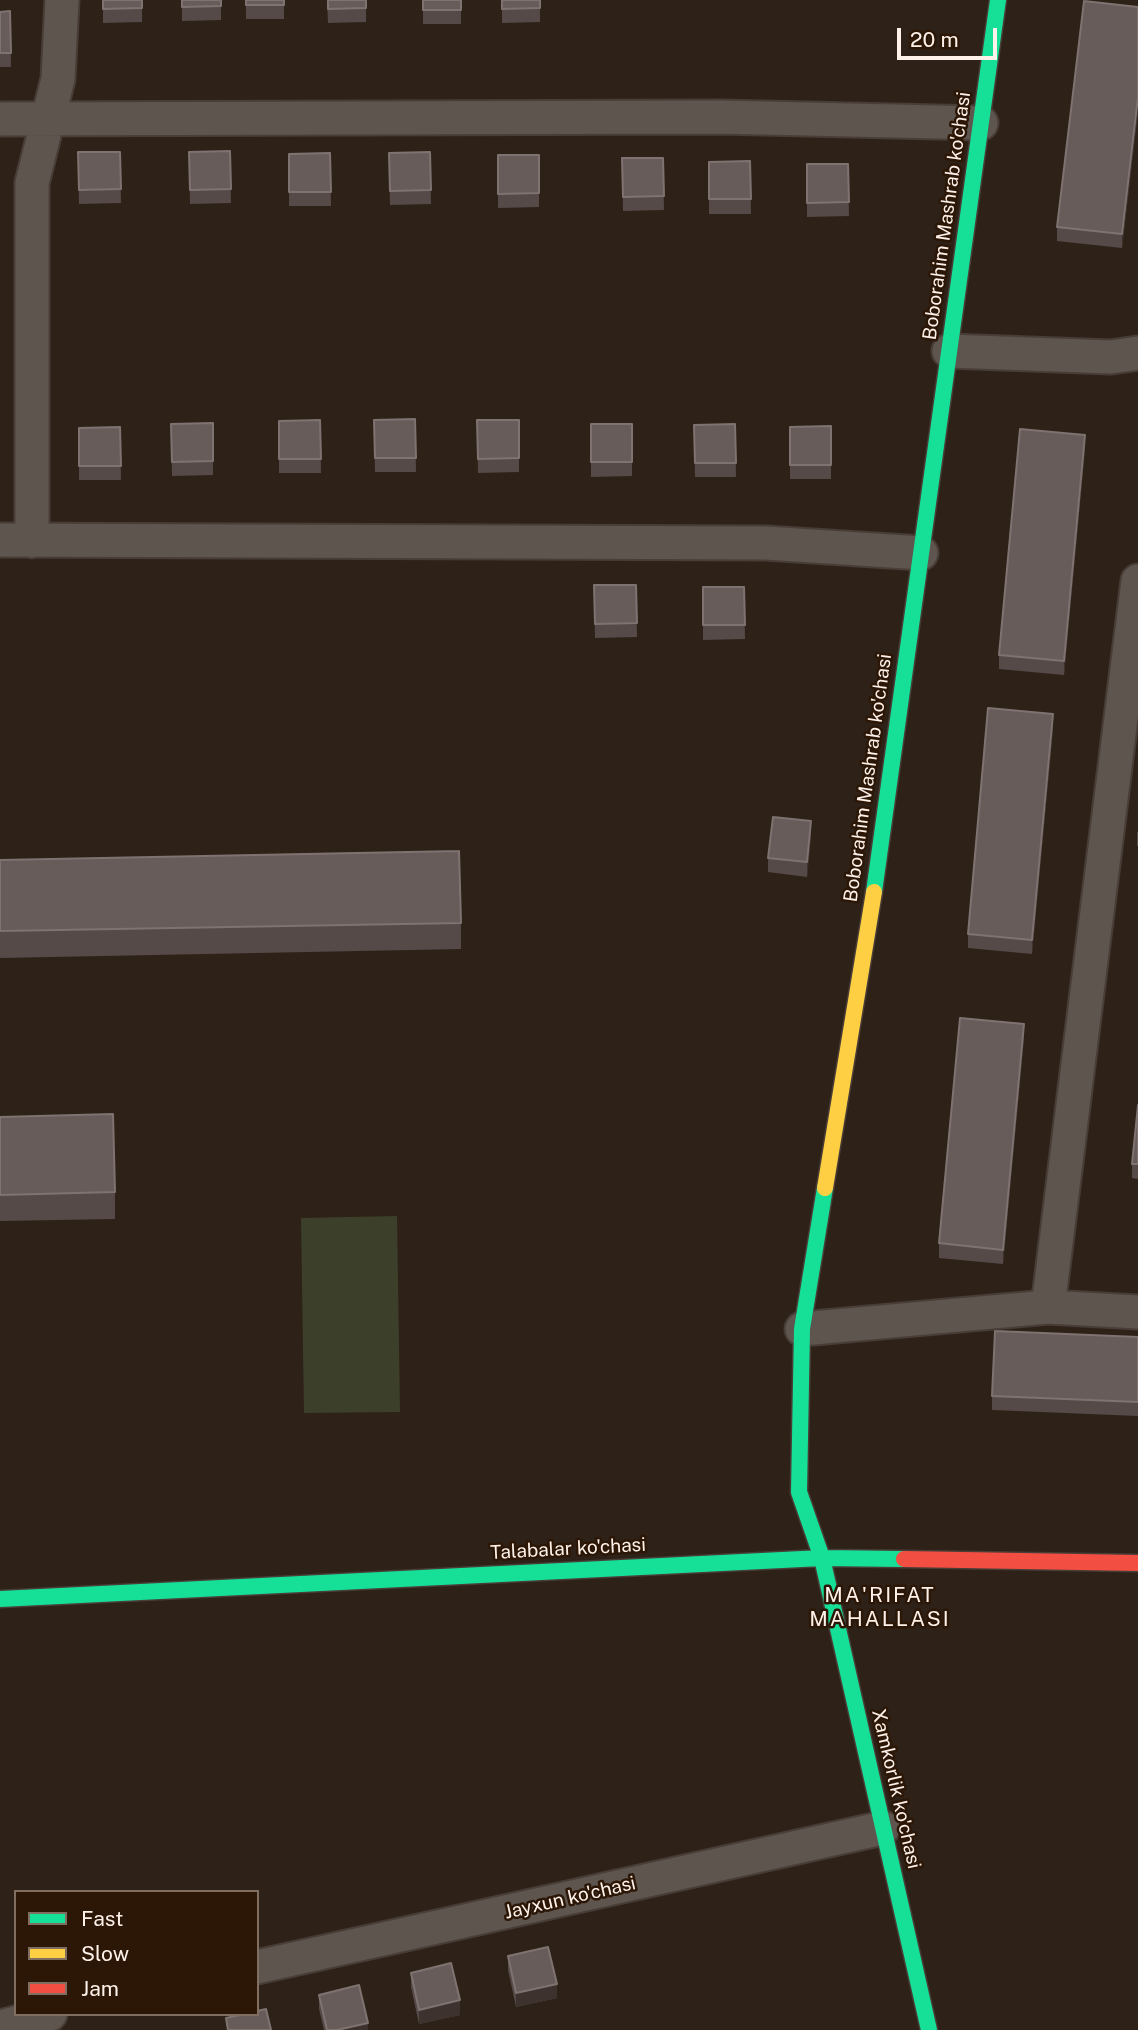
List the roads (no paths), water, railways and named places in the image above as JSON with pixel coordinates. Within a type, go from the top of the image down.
[{"type":"street","points":[[62,0],[58,79],[32,183],[16,541],[766,543],[921,553]]},
{"type":"street","name":"Boborahim Mashrab ko'chasi","points":[[822,1558],[799,1492],[802,1329],[879,859],[998,0]]},
{"type":"street","points":[[0,119],[720,117],[981,123]]},
{"type":"street","points":[[949,351],[1111,357],[1138,353]]},
{"type":"street","points":[[1048,1307],[1138,581]]},
{"type":"street","points":[[802,1329],[1048,1307],[1138,1312]]},
{"type":"street","name":"Talabalar ko'chasi","points":[[0,1599],[822,1558],[1138,1563]]},
{"type":"street","name":"Xamkorlik ko'chasi","points":[[822,1558],[929,2030]]},
{"type":"street","name":"Jayxun ko'chasi","points":[[259,1967],[883,1828]]},
{"type":"street","points":[[0,2027],[42,2016]]},
{"type":"district","name":"MA'RIFAT MAHALLASI","points":[[880,1608]]}]
